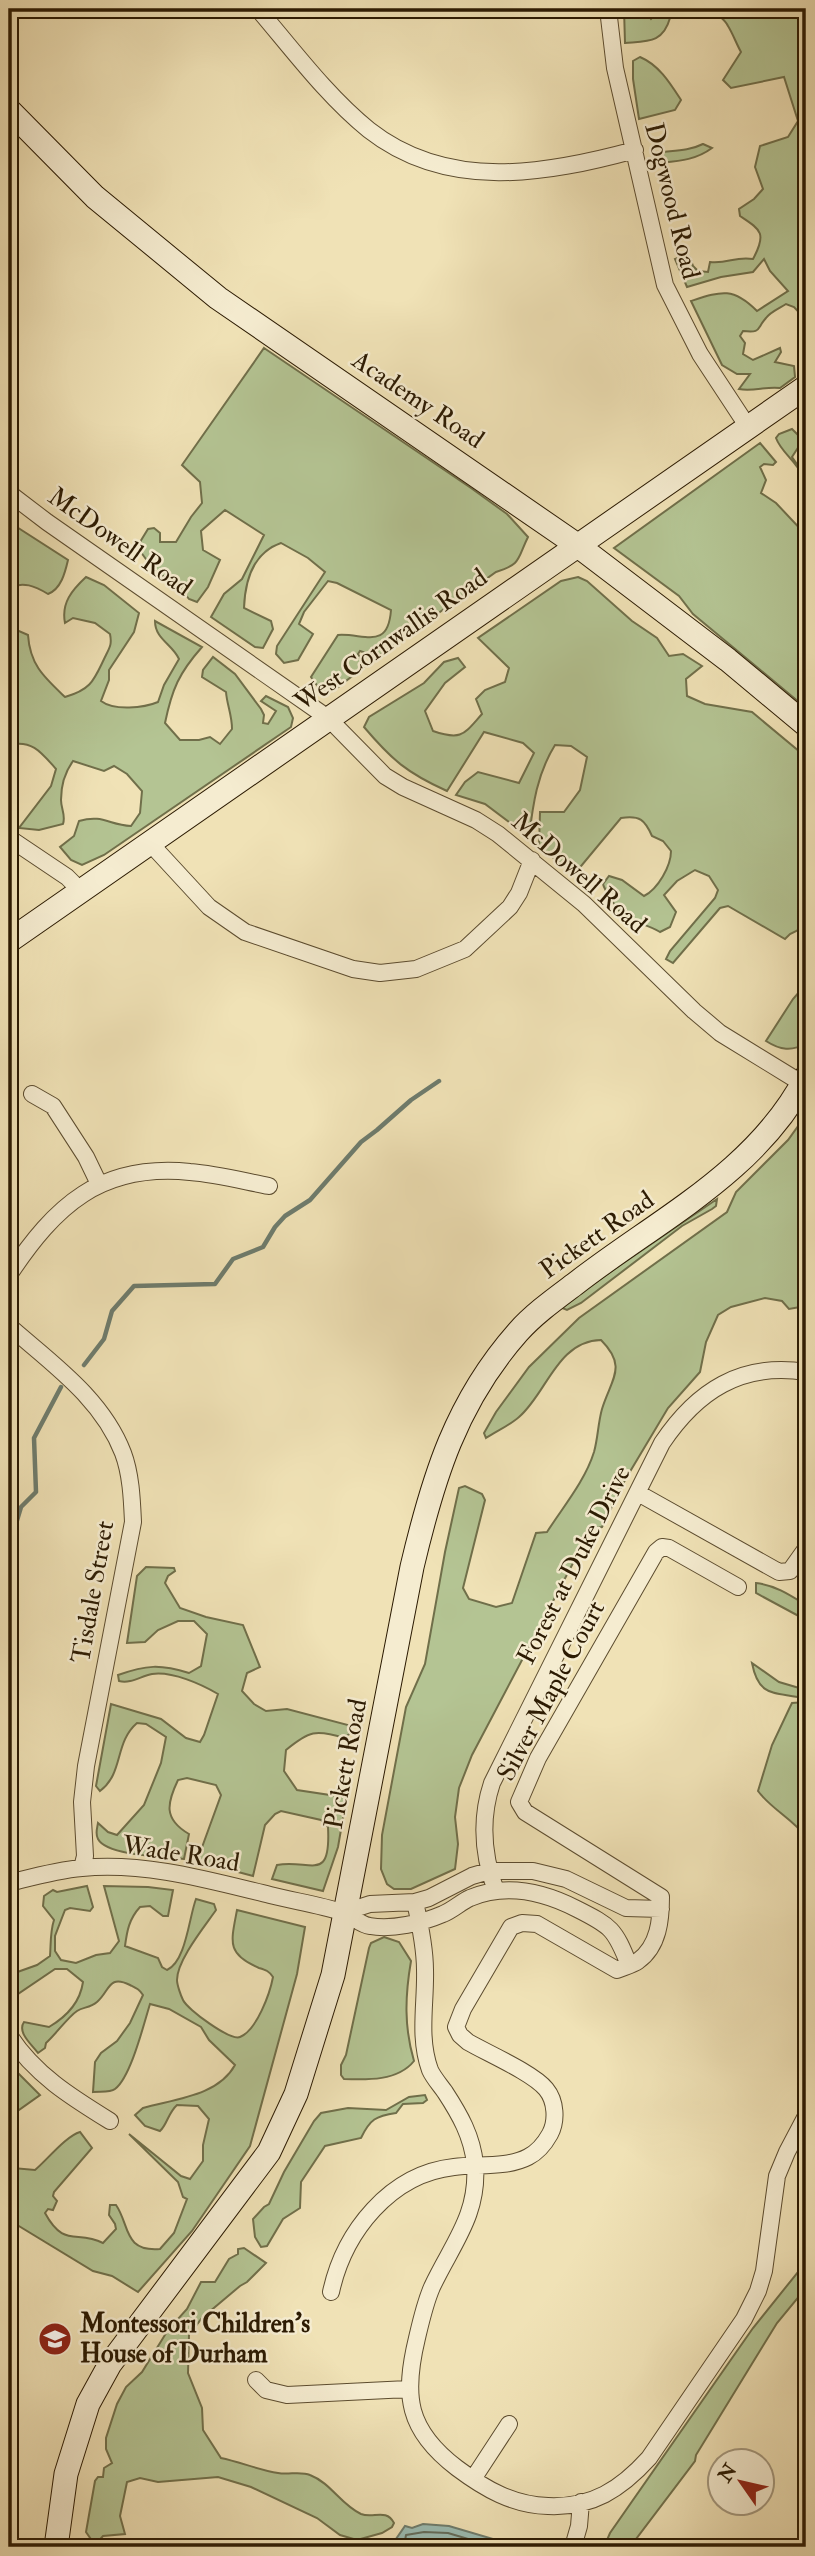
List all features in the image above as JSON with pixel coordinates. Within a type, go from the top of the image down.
[{"type":"street","points":[[258,9],[332,96],[380,138],[423,159],[455,169],[517,173],[550,170],[635,150]]},
{"type":"street","name":"Dogwood Road","points":[[608,9],[615,68],[665,285],[700,354],[748,427]]},
{"type":"street","name":"Academy Road","points":[[9,110],[95,197],[218,298],[577,545],[728,660],[806,725]]},
{"type":"street","name":"West Cornwallis Road","points":[[9,941],[806,387]]},
{"type":"street","name":"McDowell Road","points":[[9,492],[47,522],[328,718],[385,775],[476,820],[532,860],[584,904],[694,1011],[740,1047],[805,1080]]},
{"type":"street","points":[[9,838],[67,877],[80,890]]},
{"type":"street","points":[[149,842],[209,907],[245,932],[353,969],[380,973],[416,969],[465,949],[510,907],[519,893],[532,860]]},
{"type":"street","name":"Pickett Road","points":[[56,2547],[66,2474],[89,2404],[110,2364],[269,2152],[285,2122],[309,2058],[333,1975],[412,1567],[433,1483],[461,1414],[498,1357],[526,1324],[587,1275],[686,1206],[737,1165],[771,1130],[805,1080]]},
{"type":"street","points":[[32,1094],[53,1106],[74,1137],[99,1184]]},
{"type":"street","points":[[9,1275],[40,1231],[60,1210],[77,1196],[99,1184],[150,1172],[182,1171],[270,1186]]},
{"type":"street","name":"Tisdale Street","points":[[9,1326],[95,1405],[123,1452],[132,1502],[133,1522],[86,1766],[82,1802],[85,1856],[82,1868]]},
{"type":"street","name":"Forest at Duke Drive","points":[[496,1891],[489,1871],[484,1830],[492,1783],[670,1432],[685,1412],[704,1395],[737,1378],[787,1370],[806,1372]]},
{"type":"street","points":[[638,1493],[779,1572],[790,1571],[805,1549]]},
{"type":"street","name":"Silver Maple Court","points":[[661,1909],[661,1897],[525,1812],[519,1802],[538,1758],[656,1552],[662,1547],[669,1548],[738,1587]]},
{"type":"street","name":"Wade Road","points":[[9,1883],[82,1868],[134,1868],[177,1873],[345,1912]]},
{"type":"street","points":[[331,2292],[340,2260],[347,2247],[369,2216],[396,2187],[430,2172],[512,2162],[528,2157],[544,2145],[554,2126],[554,2106],[546,2089],[468,2042],[460,2035],[456,2026],[511,1927],[522,1923],[537,1924],[617,1970],[639,1960],[651,1946],[661,1924],[661,1909],[626,1908],[566,1879],[533,1871],[489,1871],[415,1902],[370,1904],[345,1912]]},
{"type":"street","points":[[345,1912],[366,1926],[398,1926],[443,1914],[469,1899],[496,1891],[536,1893],[559,1900],[606,1924],[620,1942],[629,1965]]},
{"type":"street","points":[[415,1902],[425,1970],[425,2046],[431,2071],[462,2119],[475,2165],[474,2190],[467,2222],[428,2297],[411,2362],[408,2389],[411,2405],[430,2444],[446,2460],[503,2497],[552,2506],[581,2502],[604,2495],[631,2479],[649,2458],[744,2319],[758,2291],[764,2272],[777,2176],[806,2116]]},
{"type":"street","points":[[9,2035],[29,2062],[48,2080],[110,2121]]},
{"type":"street","points":[[256,2380],[266,2390],[287,2395],[408,2389]]},
{"type":"street","points":[[473,2479],[509,2424]]},
{"type":"street","points":[[573,2547],[579,2526],[581,2502]]},
{"type":"green space","points":[[624,9],[643,9],[651,19],[659,10],[670,18],[663,32],[654,39],[625,43]]},
{"type":"green space","points":[[713,9],[793,9],[806,20],[806,320],[794,307],[786,304],[770,314],[758,329],[743,331],[740,336],[745,343],[743,354],[753,360],[780,348],[781,352],[775,362],[794,366],[795,377],[780,388],[739,389],[750,374],[737,374],[722,365],[691,301],[727,293],[741,298],[757,311],[788,291],[770,271],[764,259],[753,272],[721,277],[687,287],[675,259],[685,255],[690,257],[698,271],[708,272],[710,262],[753,259],[760,243],[760,233],[740,216],[739,209],[763,189],[755,167],[760,146],[788,137],[798,121],[784,77],[731,88],[723,80],[741,52],[727,24]]},
{"type":"green space","points":[[640,57],[658,70],[681,100],[675,110],[639,119],[633,61]]},
{"type":"green space","points":[[703,144],[712,148],[680,161],[659,163],[653,153],[685,150]]},
{"type":"green space","points":[[264,348],[471,488],[507,514],[528,537],[515,563],[496,572],[377,657],[360,651],[358,654],[365,666],[337,688],[321,691],[311,677],[338,635],[380,635],[389,623],[391,610],[328,581],[304,612],[299,624],[313,634],[298,660],[284,663],[276,654],[277,646],[325,572],[308,558],[281,543],[263,554],[252,569],[248,578],[244,608],[271,621],[273,629],[263,648],[255,647],[211,617],[224,594],[242,579],[264,535],[225,510],[201,531],[203,550],[220,560],[208,587],[197,602],[189,599],[173,579],[157,574],[140,551],[140,542],[148,529],[154,528],[160,533],[160,542],[176,542],[202,503],[200,482],[182,465]]},
{"type":"green space","points":[[792,429],[803,440],[792,457],[806,477],[806,486],[799,479],[802,475],[799,470],[776,438]]},
{"type":"green space","points":[[760,443],[776,462],[760,467],[766,480],[761,493],[776,503],[806,535],[806,708],[693,614],[679,596],[614,548]]},
{"type":"green space","points":[[9,522],[68,560],[62,580],[52,592],[48,594],[24,585],[9,588]]},
{"type":"green space","points":[[86,577],[104,585],[139,613],[134,632],[109,670],[109,680],[101,701],[129,708],[158,702],[179,659],[161,637],[155,621],[202,647],[182,674],[165,723],[180,740],[210,737],[220,744],[232,729],[226,692],[202,677],[203,670],[213,657],[235,674],[261,709],[264,715],[263,723],[268,724],[276,711],[261,701],[266,696],[288,707],[293,718],[291,727],[104,855],[82,865],[71,860],[60,847],[74,836],[79,821],[100,819],[131,826],[140,813],[142,791],[127,774],[114,766],[104,771],[73,761],[62,790],[63,824],[39,830],[19,828],[51,786],[56,769],[36,749],[24,744],[9,745],[9,632],[19,631],[28,635],[35,663],[65,697],[87,687],[98,671],[111,640],[110,634],[95,623],[73,618],[65,623],[66,603]]},
{"type":"green space","points":[[578,577],[587,581],[632,621],[657,638],[669,656],[683,654],[702,666],[686,679],[687,696],[705,704],[752,712],[806,757],[806,928],[790,934],[785,939],[728,906],[720,908],[673,963],[666,959],[670,951],[715,898],[718,890],[709,876],[695,870],[677,881],[664,895],[676,912],[670,927],[660,932],[624,916],[603,884],[609,876],[622,880],[644,896],[663,876],[671,851],[663,841],[652,836],[641,820],[633,817],[621,818],[577,871],[571,871],[539,847],[540,812],[564,812],[580,790],[587,757],[571,746],[555,745],[540,778],[529,837],[485,804],[456,795],[465,782],[478,772],[519,783],[534,753],[523,743],[484,732],[447,791],[401,765],[364,727],[369,717],[424,683],[444,662],[458,658],[465,667],[445,683],[425,711],[433,731],[450,735],[462,734],[482,714],[476,699],[485,690],[505,682],[509,668],[478,638],[561,581]]},
{"type":"green space","points":[[806,984],[806,1043],[786,1049],[766,1041],[793,999]]},
{"type":"green space","points":[[806,1115],[806,1302],[800,1307],[789,1309],[782,1301],[765,1298],[731,1307],[718,1315],[706,1342],[700,1372],[668,1408],[625,1480],[602,1527],[591,1529],[472,1755],[459,1788],[455,1817],[458,1844],[455,1869],[411,1889],[394,1889],[387,1884],[381,1869],[382,1835],[406,1707],[425,1664],[459,1488],[465,1486],[482,1494],[485,1500],[463,1588],[469,1599],[496,1607],[512,1603],[536,1533],[547,1532],[590,1463],[602,1409],[615,1373],[614,1358],[609,1349],[601,1340],[574,1349],[563,1358],[519,1417],[486,1438],[484,1433],[529,1367],[579,1318],[727,1212],[736,1192],[788,1140]]},
{"type":"green space","points":[[717,1199],[716,1206],[682,1226],[581,1303],[567,1310],[562,1308],[578,1294]]},
{"type":"green space","points":[[146,1567],[174,1568],[175,1571],[168,1576],[165,1583],[180,1608],[243,1625],[260,1667],[247,1673],[242,1691],[254,1704],[266,1711],[287,1709],[348,1725],[352,1732],[344,1738],[326,1733],[307,1735],[286,1750],[284,1771],[297,1790],[343,1797],[346,1801],[338,1847],[323,1891],[272,1879],[277,1865],[316,1865],[322,1862],[328,1845],[328,1827],[321,1820],[281,1811],[275,1814],[265,1825],[253,1876],[197,1861],[221,1795],[216,1785],[187,1778],[178,1780],[170,1803],[171,1816],[189,1834],[184,1859],[124,1852],[104,1845],[98,1839],[98,1823],[108,1832],[117,1835],[144,1805],[161,1763],[166,1737],[146,1724],[137,1723],[125,1740],[113,1776],[100,1791],[96,1786],[111,1704],[161,1719],[186,1738],[200,1742],[218,1694],[195,1682],[168,1674],[152,1674],[132,1681],[119,1681],[118,1675],[137,1669],[161,1667],[189,1673],[201,1666],[207,1634],[194,1621],[178,1621],[158,1630],[145,1642],[127,1643],[137,1576]]},
{"type":"green space","points":[[756,1583],[776,1588],[806,1605],[806,1620],[756,1593]]},
{"type":"green space","points":[[752,1663],[779,1682],[806,1690],[806,1699],[765,1689],[755,1675]]},
{"type":"green space","points":[[806,1702],[806,1837],[758,1791],[772,1745],[792,1703]]},
{"type":"green space","points":[[87,1886],[93,1907],[90,1911],[70,1908],[65,1910],[55,1936],[55,1951],[61,1960],[76,1963],[110,1953],[119,1941],[104,1886],[173,1890],[168,1916],[163,1916],[150,1906],[140,1907],[129,1925],[125,1946],[158,1958],[162,1967],[167,1970],[179,1958],[183,1949],[196,1899],[214,1904],[216,1910],[186,1953],[177,1982],[183,2000],[192,2010],[235,2037],[240,2037],[252,2027],[266,2001],[273,1977],[267,1971],[248,1963],[236,1952],[233,1946],[233,1931],[237,1910],[305,1927],[297,1974],[250,2146],[192,2231],[138,2292],[112,2276],[93,2271],[9,2220],[9,2171],[13,2168],[35,2170],[63,2143],[80,2132],[92,2148],[54,2192],[53,2196],[57,2201],[53,2210],[48,2209],[45,2213],[52,2224],[65,2234],[103,2243],[116,2229],[109,2215],[110,2205],[116,2205],[134,2242],[148,2249],[160,2249],[174,2233],[187,2199],[183,2197],[178,2182],[129,2134],[181,2176],[190,2179],[203,2161],[203,2145],[209,2119],[198,2106],[177,2105],[160,2131],[145,2126],[135,2115],[143,2108],[207,2090],[218,2084],[235,2065],[209,2040],[201,2027],[169,2009],[150,2004],[136,2049],[121,2083],[113,2090],[93,2092],[95,2062],[101,2053],[117,2041],[130,2023],[143,1995],[134,1987],[117,1981],[110,1985],[94,2004],[73,2014],[38,2053],[22,2030],[24,2022],[49,2027],[55,2023],[75,2003],[83,1982],[67,1969],[55,1969],[9,2000],[9,1975],[37,1965],[50,1956],[54,1920],[43,1906],[44,1896],[53,1890],[57,1892]]},
{"type":"green space","points":[[384,1937],[399,1942],[411,1961],[407,2011],[408,2036],[414,2061],[391,2076],[344,2079],[341,2065],[346,2055],[369,1948],[371,1943]]},
{"type":"green space","points":[[9,2064],[40,2095],[9,2117]]},
{"type":"green space","points":[[425,2095],[427,2100],[423,2103],[403,2104],[396,2113],[374,2120],[361,2138],[325,2146],[301,2182],[300,2208],[283,2219],[267,2246],[261,2247],[255,2237],[253,2219],[269,2204],[284,2172],[321,2113],[348,2108],[386,2110],[409,2097]]},
{"type":"green space","points":[[244,2248],[266,2263],[202,2318],[189,2335],[188,2373],[202,2408],[203,2430],[221,2458],[271,2472],[310,2475],[324,2483],[361,2514],[387,2516],[394,2523],[392,2527],[382,2533],[357,2540],[340,2535],[317,2518],[251,2487],[218,2477],[158,2482],[140,2478],[127,2482],[120,2516],[125,2534],[103,2536],[95,2545],[86,2532],[95,2481],[98,2477],[103,2477],[104,2468],[112,2463],[106,2449],[106,2438],[117,2404],[126,2387],[142,2372],[168,2330],[187,2309],[201,2282],[215,2282],[229,2259],[238,2254],[238,2249]]},
{"type":"green space","points":[[806,2262],[806,2288],[777,2323],[696,2455],[695,2461],[630,2547],[604,2547],[610,2533],[753,2328]]},
{"type":"water","points":[[423,2524],[449,2526],[520,2547],[398,2547],[396,2539],[405,2526],[412,2528]]},
{"type":"waterway","points":[[84,1365],[104,1339],[112,1311],[134,1286],[215,1284],[233,1259],[263,1247],[285,1216],[310,1200],[361,1142],[411,1100],[439,1081]]},
{"type":"waterway","points":[[9,1547],[21,1507],[36,1492],[34,1438],[61,1387]]},
{"type":"place","name":"Montessori Children's House of Durham","points":[[55,2339]]}]
